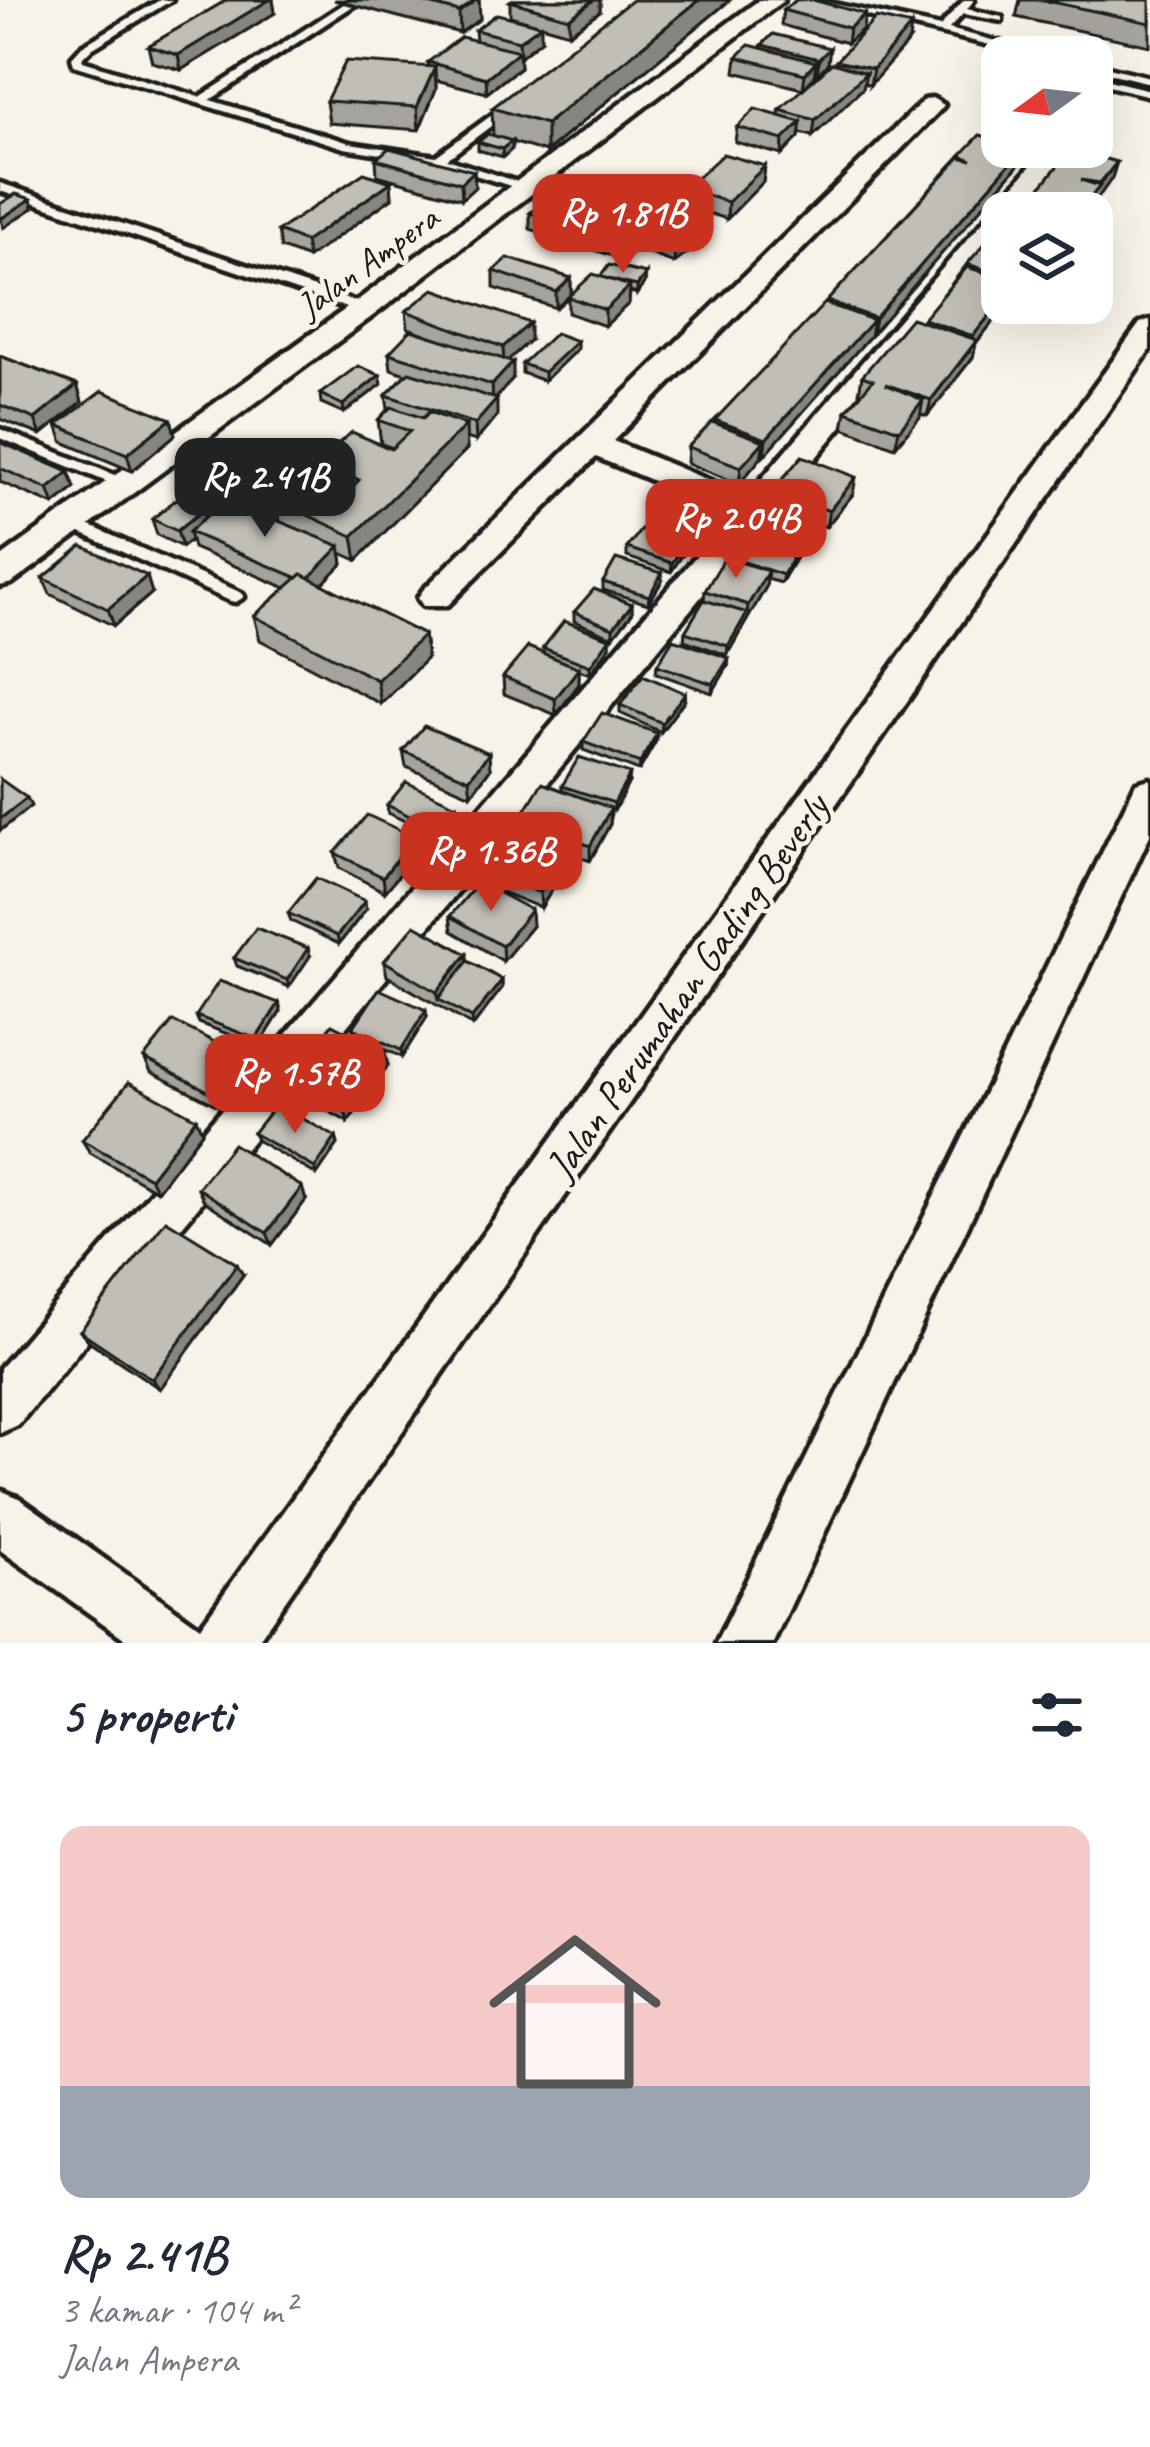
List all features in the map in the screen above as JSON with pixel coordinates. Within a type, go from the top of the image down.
[{"type":"street","name":"Jalan Ampera","points":[[3,569],[364,309],[773,1]]},
{"type":"street","points":[[435,598],[932,105]]},
{"type":"street","points":[[1022,192],[1042,168]]},
{"type":"street","points":[[0,1407],[981,240]]},
{"type":"street","name":"Jalan Perumahan Gading Beverly","points":[[222,1643],[1150,329]]},
{"type":"street","points":[[592,444],[752,510]]},
{"type":"street","points":[[744,1643],[1150,794]]},
{"type":"street","points":[[0,1517],[179,1643]]},
{"type":"lane","points":[[167,0],[86,48],[78,63],[348,146],[438,160],[527,187]]},
{"type":"lane","points":[[201,101],[357,0]]},
{"type":"lane","points":[[942,31],[969,0]]},
{"type":"lane","points":[[773,1],[981,52]]},
{"type":"lane","points":[[809,10],[820,2],[981,40]]},
{"type":"lane","points":[[960,10],[998,19]]},
{"type":"lane","points":[[1113,71],[1150,80]]},
{"type":"lane","points":[[1113,84],[1150,94]]},
{"type":"lane","points":[[438,160],[528,93]]},
{"type":"lane","points":[[0,187],[364,309]]},
{"type":"lane","points":[[0,434],[122,483]]},
{"type":"lane","points":[[70,522],[236,597]]},
{"type":"building","points":[[227,0],[269,0],[178,55],[148,46]]},
{"type":"building","points":[[414,0],[476,0],[459,12]]},
{"type":"building","points":[[512,0],[594,0],[569,18]]},
{"type":"building","points":[[632,0],[699,0],[546,124],[492,108]]},
{"type":"building","points":[[796,0],[865,14],[849,28],[783,10]]},
{"type":"building","points":[[1042,0],[1150,0],[1150,23]]},
{"type":"building","points":[[497,14],[541,25],[519,41],[475,30]]},
{"type":"building","points":[[876,18],[911,26],[873,69],[836,61]]},
{"type":"building","points":[[773,34],[830,48],[819,59],[762,45]]},
{"type":"building","points":[[461,37],[519,51],[486,78],[428,62]]},
{"type":"building","points":[[749,45],[816,62],[805,74],[737,57]]},
{"type":"building","points":[[346,61],[435,67],[417,107],[326,101]]},
{"type":"building","points":[[832,63],[866,73],[815,120],[780,110]]},
{"type":"building","points":[[755,109],[801,122],[783,140],[737,127]]},
{"type":"building","points":[[488,134],[512,141],[502,149],[478,142]]},
{"type":"building","points":[[981,135],[981,168],[1006,168],[875,318],[827,301],[960,157],[972,160],[961,155]]},
{"type":"building","points":[[389,148],[474,171],[461,183],[376,159]]},
{"type":"building","points":[[723,154],[765,166],[728,202],[685,189]]},
{"type":"building","points":[[1056,168],[1112,168],[1100,183],[1081,180],[1100,186],[1095,192],[1037,192]]},
{"type":"building","points":[[364,173],[391,182],[305,242],[278,231]]},
{"type":"building","points":[[636,179],[690,197],[672,212],[618,194]]},
{"type":"building","points":[[16,194],[31,199],[0,219],[0,204]]},
{"type":"building","points":[[548,197],[643,228],[625,244],[530,213]]},
{"type":"building","points":[[672,212],[704,224],[675,247],[643,234]]},
{"type":"building","points":[[981,248],[981,268],[967,264]]},
{"type":"building","points":[[508,258],[571,278],[556,292],[494,271]]},
{"type":"building","points":[[609,265],[646,274],[637,286],[600,277]]},
{"type":"building","points":[[967,267],[981,271],[983,324],[973,336],[923,319]]},
{"type":"building","points":[[593,274],[630,286],[605,310],[568,297]]},
{"type":"building","points":[[434,289],[530,323],[503,347],[406,311]]},
{"type":"building","points":[[825,303],[873,320],[766,439],[715,420]]},
{"type":"building","points":[[911,318],[977,340],[931,400],[885,384],[923,400],[899,430],[846,411],[873,380],[862,376]]},
{"type":"building","points":[[411,330],[513,362],[492,385],[389,353]]},
{"type":"building","points":[[555,333],[577,341],[544,372],[522,364]]},
{"type":"building","points":[[0,356],[77,385],[35,419],[0,405]]},
{"type":"building","points":[[358,366],[380,375],[343,405],[320,394]]},
{"type":"building","points":[[409,372],[497,399],[475,424],[386,395]]},
{"type":"building","points":[[102,391],[171,419],[127,454],[57,425]]},
{"type":"building","points":[[391,407],[423,418],[429,412],[466,425],[353,536],[275,500],[298,481],[340,500],[359,480],[317,461],[352,432],[391,449],[410,431],[378,420]]},
{"type":"building","points":[[712,422],[764,441],[741,467],[688,447]]},
{"type":"building","points":[[0,442],[69,472],[48,489],[0,468]]},
{"type":"building","points":[[802,456],[856,477],[829,511],[774,489]]},
{"type":"building","points":[[200,480],[226,491],[177,531],[152,519]]},
{"type":"building","points":[[670,494],[718,506],[709,526],[660,514]]},
{"type":"building","points":[[225,499],[340,546],[309,578],[302,574],[298,578],[189,532]]},
{"type":"building","points":[[646,523],[690,537],[672,563],[627,548]]},
{"type":"building","points":[[750,536],[797,550],[783,575],[735,559]]},
{"type":"building","points":[[82,546],[147,576],[108,609],[43,578]]},
{"type":"building","points":[[725,557],[768,571],[748,605],[705,591]]},
{"type":"building","points":[[616,559],[662,573],[649,596],[603,582]]},
{"type":"building","points":[[302,574],[424,635],[377,680],[254,616]]},
{"type":"building","points":[[594,589],[632,604],[613,628],[574,612]]},
{"type":"building","points":[[704,600],[747,613],[728,646],[685,632]]},
{"type":"building","points":[[564,621],[610,638],[590,666],[543,648]]},
{"type":"building","points":[[673,639],[729,658],[713,684],[657,665]]},
{"type":"building","points":[[528,647],[579,668],[555,699],[503,677]]},
{"type":"building","points":[[643,675],[685,693],[662,723],[620,705]]},
{"type":"building","points":[[602,713],[657,733],[640,763],[583,742]]},
{"type":"building","points":[[424,726],[489,753],[469,779],[403,751]]},
{"type":"building","points":[[579,757],[630,774],[614,803],[562,786]]},
{"type":"building","points":[[0,779],[27,798],[0,819]]},
{"type":"building","points":[[406,782],[456,805],[437,829],[387,805]]},
{"type":"building","points":[[542,783],[611,808],[590,846],[520,819]]},
{"type":"building","points":[[367,815],[414,837],[383,877],[335,853]]},
{"type":"building","points":[[510,828],[566,851],[540,893],[482,870]]},
{"type":"building","points":[[316,878],[365,901],[337,936],[288,913]]},
{"type":"building","points":[[479,882],[531,910],[502,946],[450,916]]},
{"type":"building","points":[[415,925],[467,954],[437,992],[384,961]]},
{"type":"building","points":[[256,928],[308,948],[287,980],[234,958]]},
{"type":"building","points":[[468,961],[502,980],[472,1018],[438,999]]},
{"type":"building","points":[[219,981],[279,1003],[256,1039],[196,1016]]},
{"type":"building","points":[[379,989],[426,1010],[401,1050],[353,1028]]},
{"type":"building","points":[[173,1021],[244,1057],[216,1095],[144,1058]]},
{"type":"building","points":[[332,1024],[385,1052],[344,1108],[290,1079]]},
{"type":"building","points":[[129,1082],[196,1118],[150,1178],[82,1140]]},
{"type":"building","points":[[276,1104],[336,1137],[315,1168],[253,1133]]},
{"type":"building","points":[[233,1144],[302,1187],[267,1233],[198,1188]]},
{"type":"building","points":[[166,1220],[237,1264],[152,1379],[80,1331]]}]
